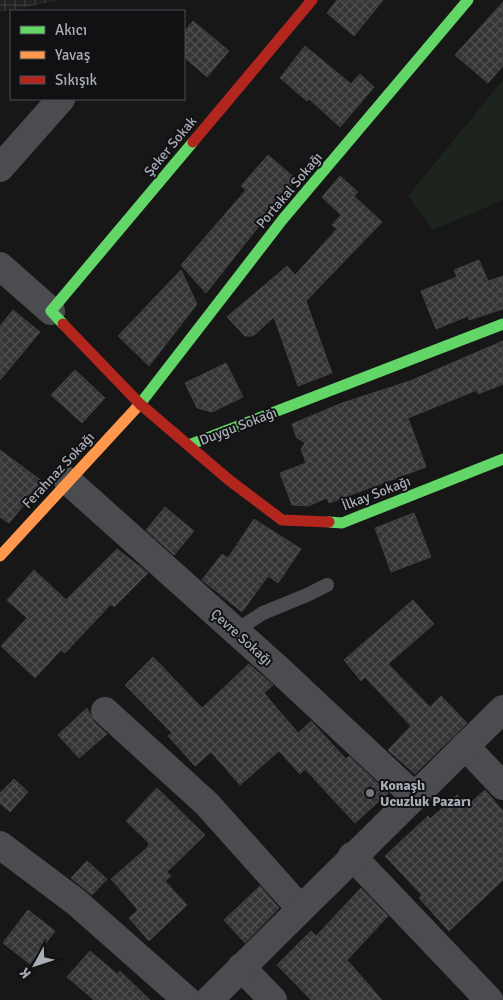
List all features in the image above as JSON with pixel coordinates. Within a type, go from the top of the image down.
[{"type":"street","name":"Şeker Sokak","points":[[51,311],[312,0]]},
{"type":"street","name":"Portakal Sokağı","points":[[140,404],[283,219],[468,0]]},
{"type":"street","points":[[0,168],[60,100]]},
{"type":"street","name":"Duygu Sokağı","points":[[3,275],[51,311],[140,404],[189,445],[503,324]]},
{"type":"street","name":"Ferahnaz Sokağı","points":[[0,556],[140,404]]},
{"type":"street","name":"İlkay Sokağı","points":[[189,445],[229,480],[282,520],[342,523],[503,459]]},
{"type":"street","name":"Çevre Sokağı","points":[[68,481],[235,631],[414,796]]},
{"type":"street","points":[[209,1000],[503,708]]},
{"type":"street","points":[[105,711],[207,804],[300,908]]},
{"type":"street","points":[[465,746],[503,786]]},
{"type":"street","points":[[0,845],[76,902],[187,1000]]},
{"type":"street","points":[[352,856],[489,1000]]},
{"type":"street","points":[[241,967],[273,1000]]},
{"type":"lane","points":[[235,631],[263,613],[327,585]]},
{"type":"shaded area","points":[[0,0],[60,0],[0,12]]},
{"type":"shaded area","points":[[503,80],[503,200],[433,230],[408,196]]},
{"type":"building","points":[[337,0],[383,0],[354,36],[327,13]]},
{"type":"building","points":[[503,2],[503,66],[488,83],[455,55]]},
{"type":"building","points":[[193,21],[229,51],[207,77],[185,58],[185,31]]},
{"type":"building","points":[[305,46],[351,84],[360,74],[374,87],[340,127],[309,99],[307,101],[280,78]]},
{"type":"building","points":[[268,155],[296,179],[206,293],[181,265],[246,190],[241,186]]},
{"type":"building","points":[[340,176],[358,192],[354,196],[382,222],[306,301],[332,373],[298,386],[274,317],[253,336],[245,336],[227,317],[287,266],[295,275],[337,229],[332,225],[341,215],[322,197]]},
{"type":"building","points":[[479,260],[488,281],[503,276],[503,309],[469,320],[468,316],[436,329],[421,291],[457,277],[454,270]]},
{"type":"building","points":[[181,270],[197,304],[149,366],[118,336]]},
{"type":"building","points":[[13,310],[40,332],[0,380],[0,326]]},
{"type":"building","points":[[503,341],[503,384],[478,394],[477,390],[408,418],[426,467],[329,503],[327,498],[308,506],[292,505],[280,473],[306,463],[301,449],[305,443],[296,437],[292,424],[342,403],[410,381]]},
{"type":"building","points":[[226,363],[243,397],[212,412],[197,408],[185,383]]},
{"type":"building","points":[[75,370],[105,398],[82,423],[51,395]]},
{"type":"building","points":[[0,450],[43,482],[9,523],[0,517]]},
{"type":"building","points":[[165,507],[194,531],[174,555],[146,530]]},
{"type":"building","points":[[414,513],[431,557],[391,572],[375,528]]},
{"type":"building","points":[[254,519],[301,549],[278,583],[268,576],[242,612],[202,580],[222,554],[228,558]]},
{"type":"building","points":[[117,549],[148,573],[114,607],[111,604],[65,653],[61,650],[35,678],[1,646],[27,618],[7,600],[34,570],[66,600]]},
{"type":"building","points":[[413,600],[434,624],[388,664],[430,707],[441,696],[467,723],[415,774],[388,750],[411,726],[365,677],[361,681],[344,660]]},
{"type":"building","points":[[153,657],[202,708],[249,664],[273,685],[264,693],[298,733],[311,721],[346,759],[349,756],[388,793],[355,823],[305,769],[300,774],[279,751],[240,785],[211,752],[195,766],[168,736],[172,733],[125,685]]},
{"type":"building","points":[[87,708],[94,722],[107,734],[79,758],[58,735]]},
{"type":"building","points":[[14,779],[28,792],[10,812],[0,803],[0,793]]},
{"type":"building","points":[[157,788],[205,835],[167,872],[171,876],[165,881],[187,905],[149,941],[129,918],[138,910],[111,879],[148,847],[149,843],[126,821]]},
{"type":"building","points":[[485,790],[503,811],[503,880],[449,931],[419,898],[422,895],[385,856],[428,816],[430,819],[457,795],[467,806]]},
{"type":"building","points":[[87,861],[107,879],[92,895],[71,878]]},
{"type":"building","points":[[260,886],[279,908],[245,943],[224,920]]},
{"type":"building","points":[[361,888],[388,916],[347,960],[382,1000],[311,1000],[277,965],[311,931],[316,936]]},
{"type":"building","points":[[28,910],[55,931],[30,964],[3,943]]},
{"type":"building","points":[[90,951],[117,974],[120,971],[150,1000],[94,1000],[67,977]]},
{"type":"traffic: fast","points":[[140,404],[283,219],[468,0]]},
{"type":"traffic: fast","points":[[63,324],[51,311],[193,142]]},
{"type":"traffic: fast","points":[[189,445],[503,324]]},
{"type":"traffic: fast","points":[[329,522],[342,523],[503,459]]},
{"type":"traffic: slow","points":[[0,556],[140,404]]},
{"type":"traffic: jam","points":[[193,142],[312,0]]},
{"type":"traffic: jam","points":[[63,324],[140,404],[229,480],[282,520],[329,522]]},
{"type":"place","name":"Konaşlı Ucuzluk Pazarı","points":[[370,793]]}]
